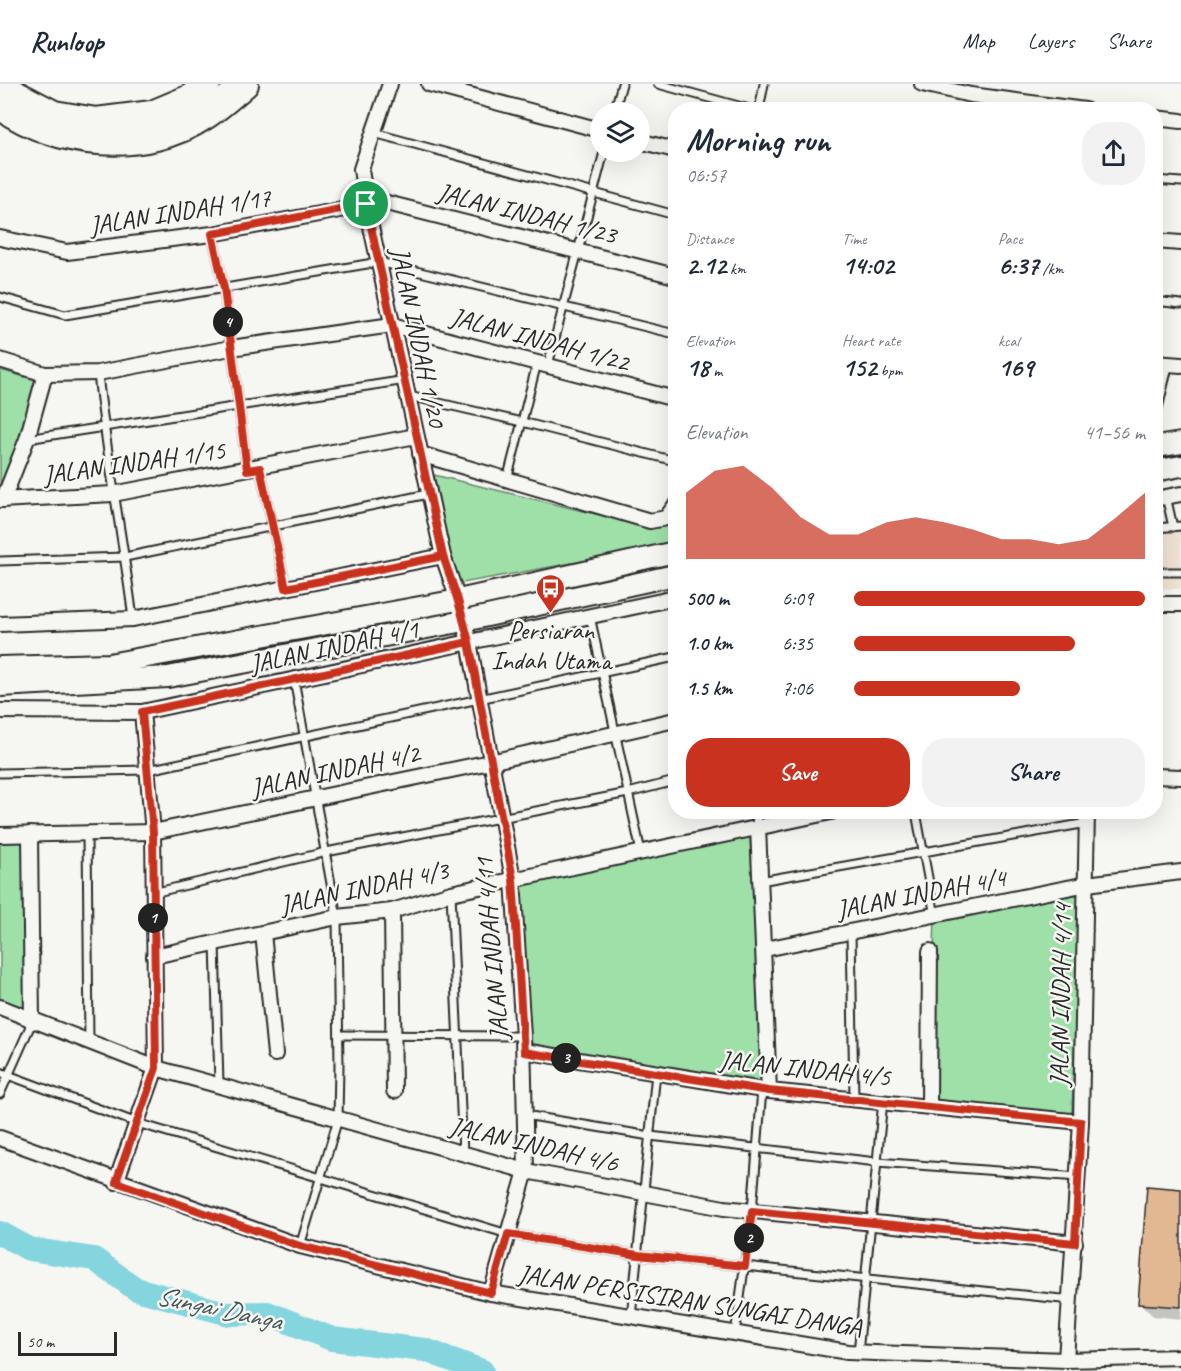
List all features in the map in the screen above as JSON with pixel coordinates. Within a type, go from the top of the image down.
[{"type":"highway","points":[[0,86],[54,114],[96,121],[152,114],[190,98],[207,84]]},
{"type":"highway","points":[[0,106],[13,116],[68,137],[107,143],[162,136],[204,117],[244,84]]},
{"type":"main road","points":[[1163,446],[1181,443]]},
{"type":"main road","points":[[1163,469],[1181,466]]},
{"type":"main road","points":[[0,667],[109,664],[458,600],[668,554]]},
{"type":"main road","points":[[0,686],[168,677],[464,621],[668,576]]},
{"type":"street","name":"JALAN INDAH 1/20","points":[[390,84],[361,169],[366,204],[429,494],[443,556],[458,600]]},
{"type":"street","points":[[429,84],[590,127]]},
{"type":"street","points":[[922,84],[970,102]]},
{"type":"street","points":[[1163,120],[1181,121]]},
{"type":"street","points":[[650,144],[668,148]]},
{"type":"street","name":"JALAN INDAH 1/23","points":[[366,204],[383,201],[668,274]]},
{"type":"street","name":"JALAN INDAH 1/17","points":[[0,238],[67,252],[212,234],[366,204]]},
{"type":"street","points":[[1163,242],[1181,243]]},
{"type":"street","points":[[0,360],[45,374],[98,373],[231,348],[392,325]]},
{"type":"street","name":"JALAN INDAH 1/22","points":[[392,325],[668,397]]},
{"type":"street","points":[[1163,363],[1181,365]]},
{"type":"street","points":[[1,500],[27,439],[45,374]]},
{"type":"street","name":"JALAN INDAH 1/15","points":[[1,500],[113,494],[254,469],[416,436]]},
{"type":"street","points":[[420,454],[650,521],[666,518],[668,515]]},
{"type":"street","points":[[1163,498],[1181,494]]},
{"type":"street","points":[[0,624],[133,619],[443,556]]},
{"type":"street","name":"JALAN INDAH 4/1","points":[[0,711],[142,712],[668,599]]},
{"type":"street","name":"JALAN INDAH 4/11","points":[[458,600],[469,642],[513,879],[524,1052],[526,1171],[491,1293]]},
{"type":"street","points":[[1163,604],[1181,604]]},
{"type":"street","points":[[116,1182],[156,1068],[153,832],[142,712]]},
{"type":"street","name":"JALAN INDAH 4/2","points":[[0,835],[153,832],[490,762],[668,722]]},
{"type":"street","points":[[1163,776],[1181,777]]},
{"type":"street","name":"JALAN INDAH 4/3","points":[[154,956],[337,917],[392,911],[451,893],[797,819]]},
{"type":"street","name":"JALAN INDAH 4/14","points":[[1066,1360],[1081,1122],[1087,819]]},
{"type":"street","points":[[758,827],[765,949],[765,1090]]},
{"type":"street","points":[[30,834],[32,1022]]},
{"type":"street","name":"JALAN INDAH 4/4","points":[[765,949],[1087,884],[1181,872]]},
{"type":"street","points":[[392,911],[394,1091]]},
{"type":"street","points":[[263,933],[275,1054]]},
{"type":"street","points":[[929,1106],[930,951]]},
{"type":"street","name":"JALAN INDAH 4/6","points":[[0,1007],[32,1022],[156,1068],[526,1171],[752,1211],[1075,1243]]},
{"type":"street","name":"JALAN INDAH 4/5","points":[[524,1052],[765,1090],[1081,1122]]},
{"type":"street","name":"JALAN PERSISIRAN SUNGAI DANGA","points":[[0,1138],[116,1182],[300,1246],[491,1293],[858,1353],[1066,1360],[1181,1357]]},
{"type":"lane","points":[[617,102],[622,84]]},
{"type":"lane","points":[[658,84],[724,102]]},
{"type":"lane","points":[[761,102],[764,84]]},
{"type":"lane","points":[[374,133],[668,213]]},
{"type":"lane","points":[[507,480],[522,422],[563,307],[601,162]]},
{"type":"lane","points":[[1163,181],[1181,182]]},
{"type":"lane","points":[[212,234],[224,288],[240,407],[254,469],[274,526],[286,588]]},
{"type":"lane","points":[[0,297],[65,315],[379,262],[668,332]]},
{"type":"lane","points":[[1163,302],[1181,303]]},
{"type":"lane","points":[[98,373],[113,494],[125,557],[133,619]]},
{"type":"lane","points":[[27,439],[406,380]]},
{"type":"lane","points":[[409,396],[668,459]]},
{"type":"lane","points":[[0,561],[125,557],[429,494]]},
{"type":"lane","points":[[1163,502],[1177,527]]},
{"type":"lane","points":[[1163,572],[1181,572]]},
{"type":"lane","points":[[590,616],[641,852]]},
{"type":"lane","points":[[0,773],[147,770],[668,659]]},
{"type":"lane","points":[[294,679],[337,917],[339,1035],[338,1119],[300,1246]]},
{"type":"lane","points":[[153,893],[326,852],[628,793],[668,783]]},
{"type":"lane","points":[[756,819],[758,827]]},
{"type":"lane","points":[[917,819],[935,916]]},
{"type":"lane","points":[[760,881],[923,851],[1077,819]]},
{"type":"lane","points":[[87,833],[89,1043]]},
{"type":"lane","points":[[451,893],[463,1154]]},
{"type":"lane","points":[[851,932],[854,1098]]},
{"type":"lane","points":[[214,942],[219,1084]]},
{"type":"lane","points":[[0,1094],[32,1022]]},
{"type":"lane","points":[[339,1035],[395,1033],[523,1036]]},
{"type":"lane","points":[[0,1072],[136,1124],[508,1234],[638,1255],[1071,1300]]},
{"type":"lane","points":[[631,1317],[656,1073]]},
{"type":"lane","points":[[735,1334],[752,1211],[765,1090]]},
{"type":"lane","points":[[858,1353],[883,1101]]},
{"type":"lane","points":[[525,1115],[650,1136],[877,1162],[1078,1177]]},
{"type":"shaded area","points":[[1181,521],[1181,589],[1163,588],[1163,522]]},
{"type":"green space","points":[[0,370],[39,381],[2,492],[0,492]]},
{"type":"green space","points":[[434,475],[649,527],[664,526],[668,522],[668,545],[457,584]]},
{"type":"green space","points":[[750,837],[764,1086],[528,1046],[517,883]]},
{"type":"green space","points":[[0,838],[27,838],[28,1017],[0,1005]]},
{"type":"green space","points":[[1080,894],[1072,1113],[929,1106],[935,916]]},
{"type":"building","points":[[1147,1186],[1181,1189],[1181,1307],[1138,1304]]},
{"type":"waterway","name":"Sungai Danga","points":[[0,1233],[29,1249],[94,1259],[136,1289],[229,1314],[267,1313],[332,1339],[425,1350],[482,1371]]},
{"type":"place","name":"Persiaran Indah Utama","points":[[551,614]]},
{"type":"route","points":[[366,204],[212,234],[224,288],[247,470],[260,468],[286,588],[443,556],[458,600],[469,642],[513,879],[524,1052],[769,1091],[1081,1122],[1075,1243],[752,1211],[745,1266],[638,1255],[508,1234],[491,1293],[300,1246],[116,1182],[156,1068],[153,832],[142,712],[469,642],[443,556],[366,204]]}]
